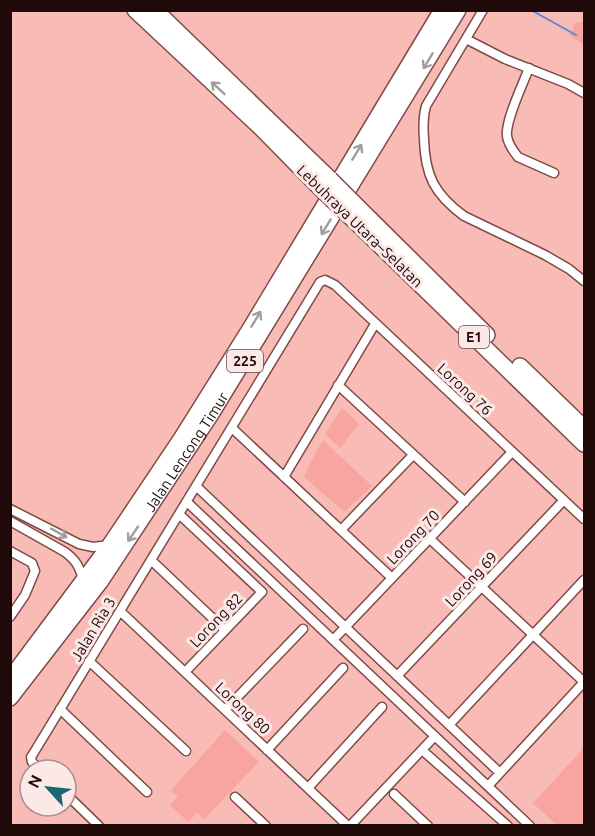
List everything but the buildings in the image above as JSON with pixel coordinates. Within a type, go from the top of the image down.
[{"type":"highway","name":"Lebuhraya Utara–Selatan","points":[[135,10],[261,128],[325,184]]},
{"type":"highway","name":"Lebuhraya Utara–Selatan","points":[[155,10],[585,444]]},
{"type":"highway","name":"Jalan Lencong Timur","points":[[10,679],[84,582],[181,439],[442,10]]},
{"type":"highway","name":"Jalan Lencong Timur","points":[[10,698],[101,580],[212,414],[458,10]]},
{"type":"highway","name":"Lebuhraya Utara–Selatan","points":[[367,225],[585,428]]},
{"type":"street","points":[[483,10],[426,106],[423,118],[424,144],[429,175],[440,194],[464,216],[545,255],[585,281]]},
{"type":"street","points":[[466,39],[505,59],[585,93]]},
{"type":"street","points":[[529,68],[509,122],[507,137],[519,157],[554,173]]},
{"type":"street","name":"Lorong 76","points":[[325,280],[335,285],[585,519]]},
{"type":"street","name":"Jalan Ria 3","points":[[31,758],[316,286],[325,280]]},
{"type":"street","points":[[284,477],[375,324]]},
{"type":"street","points":[[338,386],[465,502]]},
{"type":"street","points":[[231,428],[392,578]]},
{"type":"street","name":"Lorong 70","points":[[333,640],[512,452]]},
{"type":"street","points":[[341,530],[413,455]]},
{"type":"street","points":[[196,486],[500,773]]},
{"type":"street","name":"Lorong 69","points":[[397,676],[564,500]]},
{"type":"street","points":[[186,502],[530,825]]},
{"type":"street","points":[[10,509],[79,544],[93,547],[110,545]]},
{"type":"street","name":"Lorong 82","points":[[179,514],[262,592],[185,672]]},
{"type":"street","points":[[10,521],[65,552],[80,568],[84,582]]},
{"type":"street","points":[[430,538],[584,682],[488,786]]},
{"type":"street","points":[[10,551],[32,563],[35,571],[25,595],[10,617]]},
{"type":"street","points":[[151,560],[225,630]]},
{"type":"street","points":[[449,725],[585,580]]},
{"type":"street","name":"Lorong 80","points":[[120,610],[349,825]]},
{"type":"street","points":[[225,710],[303,629]]},
{"type":"street","points":[[89,661],[186,751]]},
{"type":"street","points":[[267,750],[343,668]]},
{"type":"street","points":[[308,788],[382,707]]},
{"type":"street","points":[[60,709],[147,792]]},
{"type":"street","points":[[349,825],[435,736]]},
{"type":"street","points":[[422,750],[508,825]]},
{"type":"street","points":[[394,794],[428,825]]},
{"type":"street","points":[[235,797],[266,825]]},
{"type":"street","points":[[78,805],[99,825]]},
{"type":"street","points":[[515,825],[522,818]]},
{"type":"shaded area","points":[[576,22],[584,22],[584,45],[569,35]]},
{"type":"shaded area","points":[[342,408],[359,424],[340,448],[325,434]]},
{"type":"shaded area","points":[[323,440],[372,486],[344,512],[304,477]]},
{"type":"shaded area","points":[[225,730],[259,762],[204,819],[197,813],[188,822],[170,805],[178,797],[171,790]]},
{"type":"shaded area","points":[[584,748],[584,825],[557,825],[533,803]]},
{"type":"waterway","points":[[531,10],[576,35]]}]
